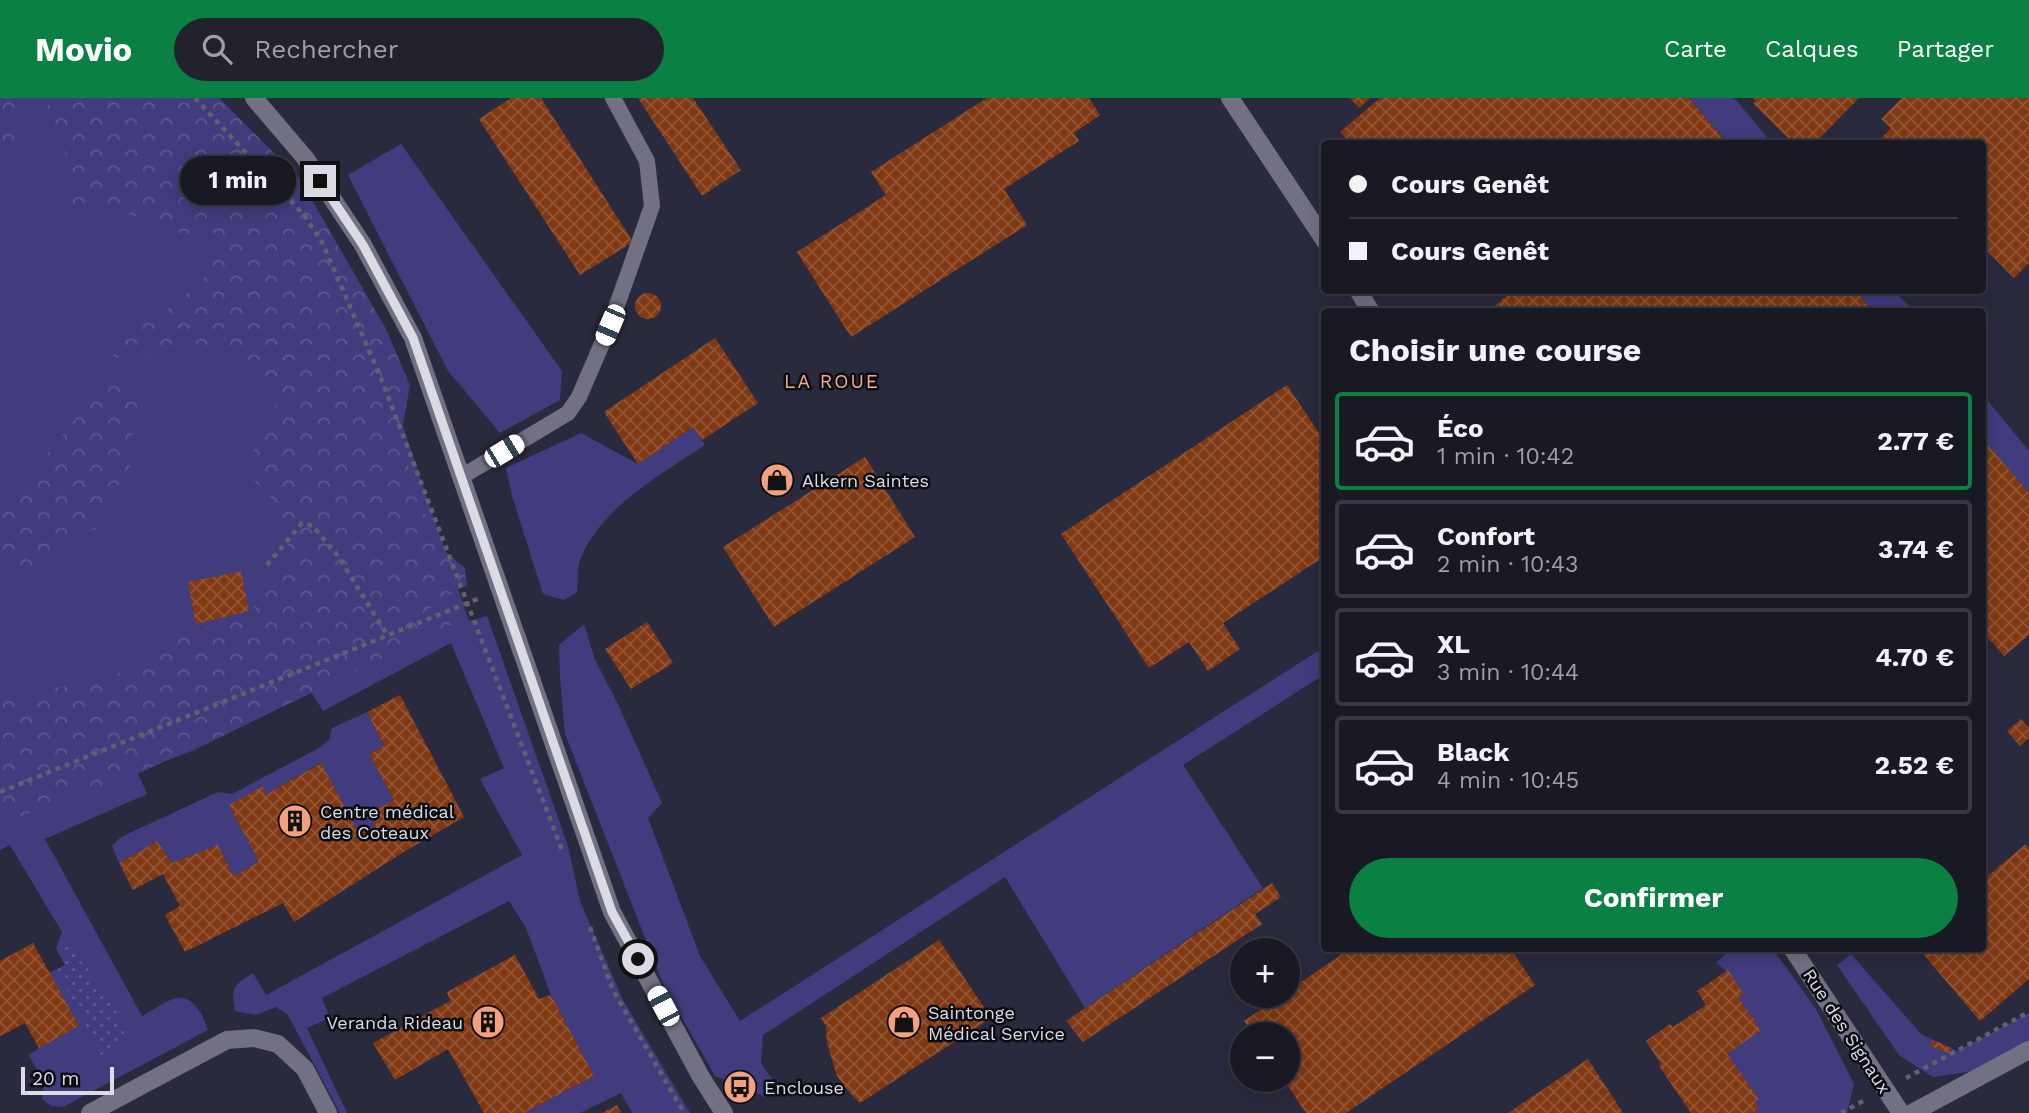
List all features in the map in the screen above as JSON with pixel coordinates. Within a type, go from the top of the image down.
[{"type":"main road","points":[[254,98],[306,159],[363,245],[413,338],[612,912],[701,1077],[724,1113]]},
{"type":"main road","points":[[1230,98],[1321,235]]},
{"type":"main road","name":"Rue des Signaux","points":[[1795,952],[1901,1113]]},
{"type":"main road","points":[[90,1113],[227,1040],[254,1038],[278,1044],[304,1069],[328,1113]]},
{"type":"main road","points":[[1912,1113],[2029,1050]]},
{"type":"lane","points":[[461,477],[568,413],[579,397],[610,325],[652,206],[648,161],[613,98]]},
{"type":"path","points":[[195,98],[304,215],[322,242],[381,377],[566,862]]},
{"type":"path","points":[[267,565],[302,523],[313,526],[338,556],[388,636]]},
{"type":"path","points":[[0,792],[500,590]]},
{"type":"path","points":[[590,926],[613,990],[684,1113]]},
{"type":"path","points":[[1841,1113],[2029,1012]]},
{"type":"shaded area","points":[[201,98],[2029,98],[2029,1113],[0,1113],[0,839],[431,638]]},
{"type":"green space","points":[[0,98],[201,98],[387,379],[469,621],[487,616],[568,846],[580,901],[623,1000],[690,1113],[632,1113],[621,1093],[580,1113],[524,1113],[594,1076],[551,995],[526,928],[509,901],[322,998],[330,1018],[307,1028],[347,1113],[340,1113],[288,1015],[276,1007],[256,1015],[235,1011],[235,988],[253,973],[266,995],[522,855],[480,779],[504,768],[451,643],[323,711],[312,693],[138,774],[147,794],[45,839],[142,1016],[173,999],[186,999],[196,1006],[208,1030],[63,1107],[51,1106],[42,1099],[44,1083],[29,1055],[78,1026],[49,973],[65,965],[56,949],[62,932],[10,845],[0,850]]},
{"type":"green space","points":[[0,98],[20,98],[12,111],[14,142],[0,157]]},
{"type":"green space","points":[[50,98],[219,98],[300,179],[386,329],[410,385],[400,441],[434,542],[465,568],[467,585],[445,597],[417,618],[454,615],[457,622],[194,750],[0,823],[0,695],[107,681],[172,635],[244,619],[273,586],[288,543],[271,498],[244,470],[277,403],[245,362],[196,344],[135,357],[114,358],[114,344],[178,302],[212,270],[220,233],[173,233],[116,208],[75,216],[71,202],[70,161],[45,116]]},
{"type":"green space","points":[[1689,98],[1734,98],[1769,140],[1725,140]]},
{"type":"green space","points":[[401,144],[562,371],[560,400],[500,433],[448,371],[348,175]]},
{"type":"green space","points":[[1858,294],[1898,294],[1910,308],[1870,308]]},
{"type":"green space","points":[[109,369],[140,408],[130,444],[130,475],[109,493],[98,528],[57,543],[35,573],[0,567],[0,508],[8,503],[84,408]]},
{"type":"green space","points":[[1986,399],[2029,451],[2029,493],[1986,443]]},
{"type":"green space","points":[[693,427],[705,445],[634,494],[602,524],[580,560],[577,592],[564,600],[543,594],[512,496],[506,468],[581,433],[638,464]]},
{"type":"green space","points":[[584,624],[595,660],[617,702],[662,803],[648,818],[700,956],[740,1021],[1318,651],[1321,656],[1321,677],[1183,765],[1263,888],[1085,1008],[1005,877],[763,1035],[761,1063],[778,1087],[765,1097],[715,1076],[664,986],[565,734],[559,645]]},
{"type":"green space","points":[[367,712],[384,746],[369,754],[394,800],[371,812],[376,824],[359,833],[320,763],[265,795],[262,787],[229,805],[259,862],[233,876],[218,845],[172,863],[157,841],[119,863],[112,846],[121,837],[218,792],[232,794],[319,748],[329,740],[332,728]]},
{"type":"green space","points":[[63,932],[127,1027],[122,1046],[102,1057],[56,970],[65,965]]},
{"type":"green space","points":[[1728,952],[1775,952],[1816,1009],[1854,1084],[1847,1113],[1715,1113],[1726,971],[1716,963]]},
{"type":"green space","points":[[1851,954],[1921,1034],[1957,1051],[2029,1013],[2029,1041],[1974,1071],[1933,1077],[1899,1055],[1837,965]]},
{"type":"building","points":[[511,98],[541,98],[633,242],[580,275],[479,119]]},
{"type":"building","points":[[638,98],[693,98],[741,170],[702,196]]},
{"type":"building","points":[[987,98],[1089,98],[1100,115],[1074,133],[1079,141],[1004,189],[1027,225],[851,337],[797,252],[886,195],[871,172]]},
{"type":"building","points":[[1350,98],[1370,98],[1359,108]]},
{"type":"building","points":[[1380,98],[1689,98],[1725,140],[1347,140],[1340,132]]},
{"type":"building","points":[[1753,98],[1859,98],[1818,140],[1790,140],[1753,103],[1756,102]]},
{"type":"building","points":[[1902,98],[2029,98],[2029,263],[2014,278],[1986,250],[1986,140],[1880,140],[1891,128],[1881,119]]},
{"type":"building","points":[[648,293],[657,297],[661,306],[657,315],[648,319],[639,315],[635,306],[639,297]]},
{"type":"building","points":[[1508,294],[1858,294],[1870,308],[1493,308]]},
{"type":"building","points":[[715,338],[758,403],[702,440],[693,427],[638,464],[604,412]]},
{"type":"building","points":[[1287,385],[1321,436],[1321,559],[1223,623],[1240,649],[1208,671],[1189,642],[1149,668],[1061,534]]},
{"type":"building","points":[[1986,443],[2029,493],[2029,635],[2004,656],[1986,635]]},
{"type":"building","points":[[865,457],[915,537],[774,627],[723,547]]},
{"type":"building","points":[[241,571],[249,611],[196,624],[188,582]]},
{"type":"building","points":[[647,622],[673,663],[631,689],[605,649]]},
{"type":"building","name":"Centre médical des Coteaux","points":[[400,695],[464,817],[294,922],[283,903],[185,952],[165,915],[180,906],[163,874],[133,890],[119,863],[157,841],[172,863],[218,845],[233,876],[259,862],[229,805],[263,786],[265,795],[321,763],[359,833],[376,824],[371,812],[394,800],[369,754],[384,746],[367,712]]},
{"type":"building","points":[[2021,719],[2029,728],[2029,738],[2020,746],[2007,731]]},
{"type":"building","points":[[2026,844],[2029,848],[2029,979],[1980,1021],[1921,952],[1986,952],[1986,877]]},
{"type":"building","points":[[1272,883],[1281,897],[1255,914],[1262,924],[1241,938],[1230,938],[1230,945],[1083,1042],[1066,1021]]},
{"type":"building","name":"Saintonge Médical Service","points":[[939,940],[991,1018],[860,1103],[837,1076],[827,1043],[826,1026],[821,1018]]},
{"type":"building","points":[[33,943],[79,1026],[39,1048],[25,1023],[0,1036],[0,961]]},
{"type":"building","points":[[1345,952],[1513,952],[1535,985],[1346,1113],[1306,1113],[1292,1092],[1300,1092],[1300,1022],[1244,1021],[1263,1008],[1300,1008],[1300,983]]},
{"type":"building","name":"Veranda Rideau","points":[[515,955],[539,999],[551,995],[594,1076],[524,1113],[484,1113],[448,1049],[395,1080],[373,1043],[450,1001],[447,992]]},
{"type":"building","points":[[1728,970],[1744,994],[1738,997],[1761,1030],[1727,1054],[1759,1099],[1755,1101],[1759,1108],[1753,1113],[1691,1113],[1659,1066],[1661,1064],[1646,1041],[1670,1024],[1673,1027],[1706,1005],[1697,991]]},
{"type":"building","points":[[1932,1040],[1951,1048],[1949,1053],[1930,1046]]},
{"type":"building","points":[[1588,1059],[1623,1113],[1508,1113]]},
{"type":"building","points":[[745,1075],[754,1088],[748,1092],[739,1079]]},
{"type":"building","points":[[617,1105],[621,1113],[602,1113]]},
{"type":"place","name":"Alkern Saintes","points":[[777,480]]},
{"type":"place","name":"Centre médical des Coteaux","points":[[295,821]]},
{"type":"place","name":"Veranda Rideau","points":[[488,1022]]},
{"type":"place","name":"Saintonge Médical Service","points":[[904,1022]]},
{"type":"place","name":"Enclouse","points":[[740,1087]]},
{"type":"district","name":"LA ROUE","points":[[832,381]]},
{"type":"route","points":[[320,181],[363,245],[413,338],[612,912],[638,959]]}]
